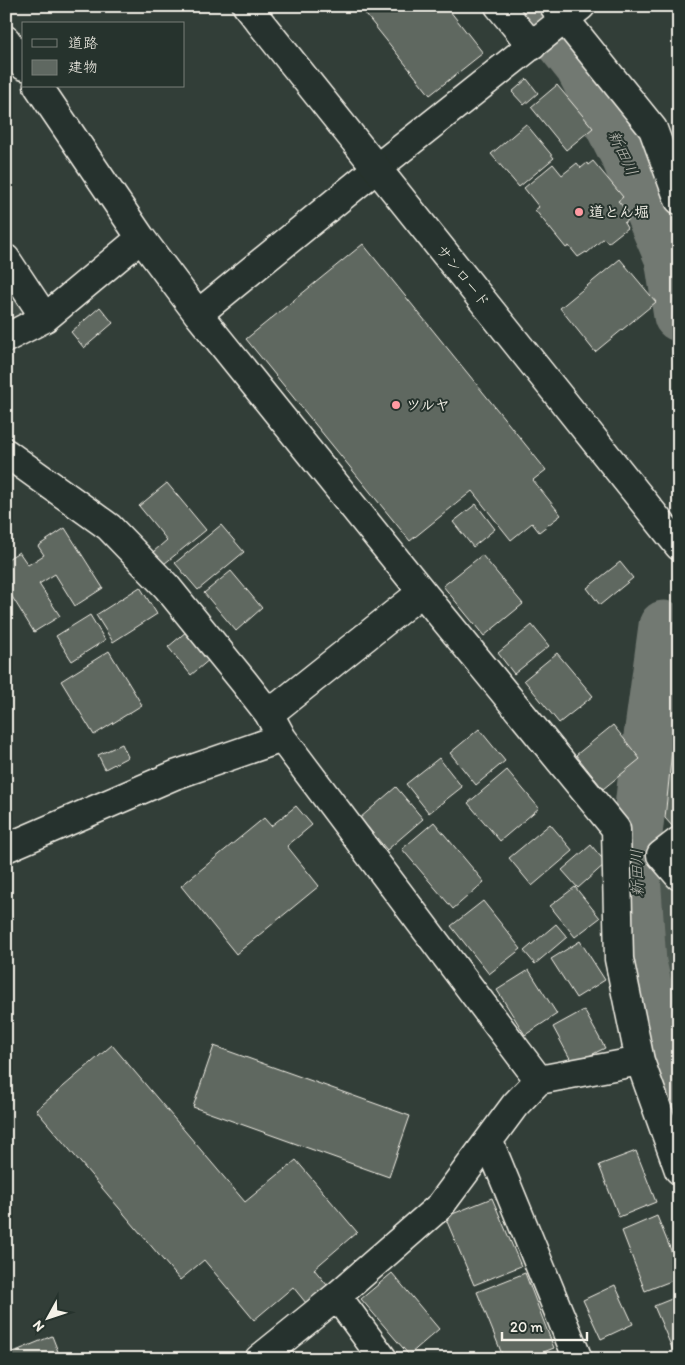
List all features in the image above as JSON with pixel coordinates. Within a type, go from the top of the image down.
[{"type":"street","name":"サンロード","points":[[247,6],[679,546]]},
{"type":"street","points":[[499,6],[555,24],[653,129],[679,200]]},
{"type":"street","points":[[198,314],[555,24]]},
{"type":"street","points":[[6,40],[22,63]]},
{"type":"street","points":[[39,88],[141,238],[198,314],[422,592],[616,828],[619,959],[640,1061],[679,1170]]},
{"type":"street","points":[[6,338],[46,318],[141,238]]},
{"type":"street","points":[[6,259],[46,318]]},
{"type":"street","points":[[6,453],[108,527],[167,587],[269,714],[282,738],[539,1080]]},
{"type":"street","points":[[269,714],[422,592]]},
{"type":"street","points":[[6,848],[175,775],[282,738]]},
{"type":"street","points":[[679,841],[661,855],[679,876]]},
{"type":"street","points":[[259,1359],[337,1296],[440,1206],[516,1105],[539,1080],[640,1061]]},
{"type":"street","points":[[489,1142],[578,1359]]},
{"type":"street","points":[[337,1296],[383,1359]]},
{"type":"shaded area","points":[[6,266],[27,306],[16,324],[6,331]]},
{"type":"shaded area","points":[[652,850],[679,884],[679,1043],[662,980]]},
{"type":"building","points":[[359,6],[446,6],[483,53],[430,95]]},
{"type":"building","points":[[527,79],[538,93],[524,105],[512,92]]},
{"type":"building","points":[[557,85],[593,128],[566,150],[531,107]]},
{"type":"building","points":[[526,124],[554,158],[519,187],[491,154]]},
{"type":"building","points":[[593,161],[623,197],[618,201],[632,217],[624,223],[627,228],[608,243],[604,238],[587,253],[578,257],[569,246],[566,248],[535,210],[539,207],[524,188],[553,164],[562,175],[577,163],[581,168]]},
{"type":"building","name":"ツルヤ","points":[[363,244],[546,470],[533,480],[561,515],[539,532],[532,523],[511,540],[472,491],[410,541],[246,339]]},
{"type":"building","points":[[620,259],[656,302],[595,352],[560,308]]},
{"type":"building","points":[[6,297],[12,305],[6,309]]},
{"type":"building","points":[[100,307],[113,323],[84,348],[71,332]]},
{"type":"building","points":[[167,483],[206,530],[164,564],[153,552],[167,540],[139,506]]},
{"type":"building","points":[[476,504],[495,529],[473,547],[453,522]]},
{"type":"building","points":[[221,525],[244,552],[198,590],[175,563]]},
{"type":"building","points":[[65,528],[103,588],[75,606],[55,574],[39,584],[60,616],[34,632],[6,587],[6,560],[19,552],[28,565],[44,555],[38,546]]},
{"type":"building","points":[[482,555],[523,604],[484,636],[443,586]]},
{"type":"building","points":[[620,562],[633,578],[600,605],[587,588]]},
{"type":"building","points":[[231,571],[262,608],[236,631],[204,593]]},
{"type":"building","points":[[140,587],[157,614],[113,642],[96,615]]},
{"type":"building","points":[[90,615],[105,640],[72,661],[56,636]]},
{"type":"building","points":[[532,625],[549,646],[514,674],[498,653]]},
{"type":"building","points":[[187,631],[210,659],[191,675],[168,647]]},
{"type":"building","points":[[109,651],[142,705],[94,735],[61,681]]},
{"type":"building","points":[[557,653],[593,696],[559,723],[524,680]]},
{"type":"building","points":[[613,725],[640,759],[603,789],[576,755]]},
{"type":"building","points":[[479,729],[505,761],[476,785],[450,753]]},
{"type":"building","points":[[679,736],[679,822],[673,827],[665,818],[673,741]]},
{"type":"building","points":[[122,744],[128,757],[105,769],[98,755]]},
{"type":"building","points":[[439,758],[462,787],[429,813],[406,784]]},
{"type":"building","points":[[507,770],[539,808],[500,841],[468,803]]},
{"type":"building","points":[[396,787],[423,819],[387,850],[360,818]]},
{"type":"building","points":[[296,806],[312,825],[287,846],[319,886],[236,954],[181,886],[264,818],[271,826]]},
{"type":"building","points":[[434,822],[484,882],[453,909],[402,849]]},
{"type":"building","points":[[550,824],[573,851],[532,886],[509,858]]},
{"type":"building","points":[[591,845],[606,863],[578,888],[562,870]]},
{"type":"building","points":[[575,887],[600,918],[575,937],[550,906]]},
{"type":"building","points":[[483,901],[521,949],[489,974],[451,926]]},
{"type":"building","points":[[556,924],[567,937],[535,964],[524,951]]},
{"type":"building","points":[[580,941],[605,980],[576,998],[551,959]]},
{"type":"building","points":[[529,970],[557,1014],[525,1035],[497,990]]},
{"type":"building","points":[[584,1010],[605,1048],[573,1064],[553,1027]]},
{"type":"building","points":[[112,1045],[245,1202],[296,1160],[357,1232],[314,1269],[327,1285],[306,1303],[293,1287],[254,1320],[204,1260],[180,1280],[36,1110]]},
{"type":"building","points":[[214,1046],[410,1116],[389,1177],[193,1107]]},
{"type":"building","points":[[636,1151],[656,1202],[619,1217],[599,1165]]},
{"type":"building","points":[[492,1198],[521,1266],[474,1285],[445,1217]]},
{"type":"building","points":[[657,1216],[679,1270],[679,1278],[645,1291],[622,1231]]},
{"type":"building","points":[[392,1273],[439,1329],[409,1355],[361,1299]]},
{"type":"building","points":[[525,1273],[554,1348],[526,1359],[504,1359],[477,1292]]},
{"type":"building","points":[[615,1285],[633,1324],[601,1339],[583,1300]]},
{"type":"building","points":[[679,1296],[679,1354],[675,1355],[654,1306]]},
{"type":"building","points":[[52,1336],[61,1359],[14,1359],[11,1353]]},
{"type":"waterway","name":"新田川","points":[[532,6],[580,66],[627,158],[670,258],[679,316]]},
{"type":"waterway","name":"新田川","points":[[664,626],[634,860],[641,963],[672,1099],[679,1117]]},
{"type":"place","name":"道とん堀","points":[[579,212]]},
{"type":"place","name":"ツルヤ","points":[[396,405]]}]
